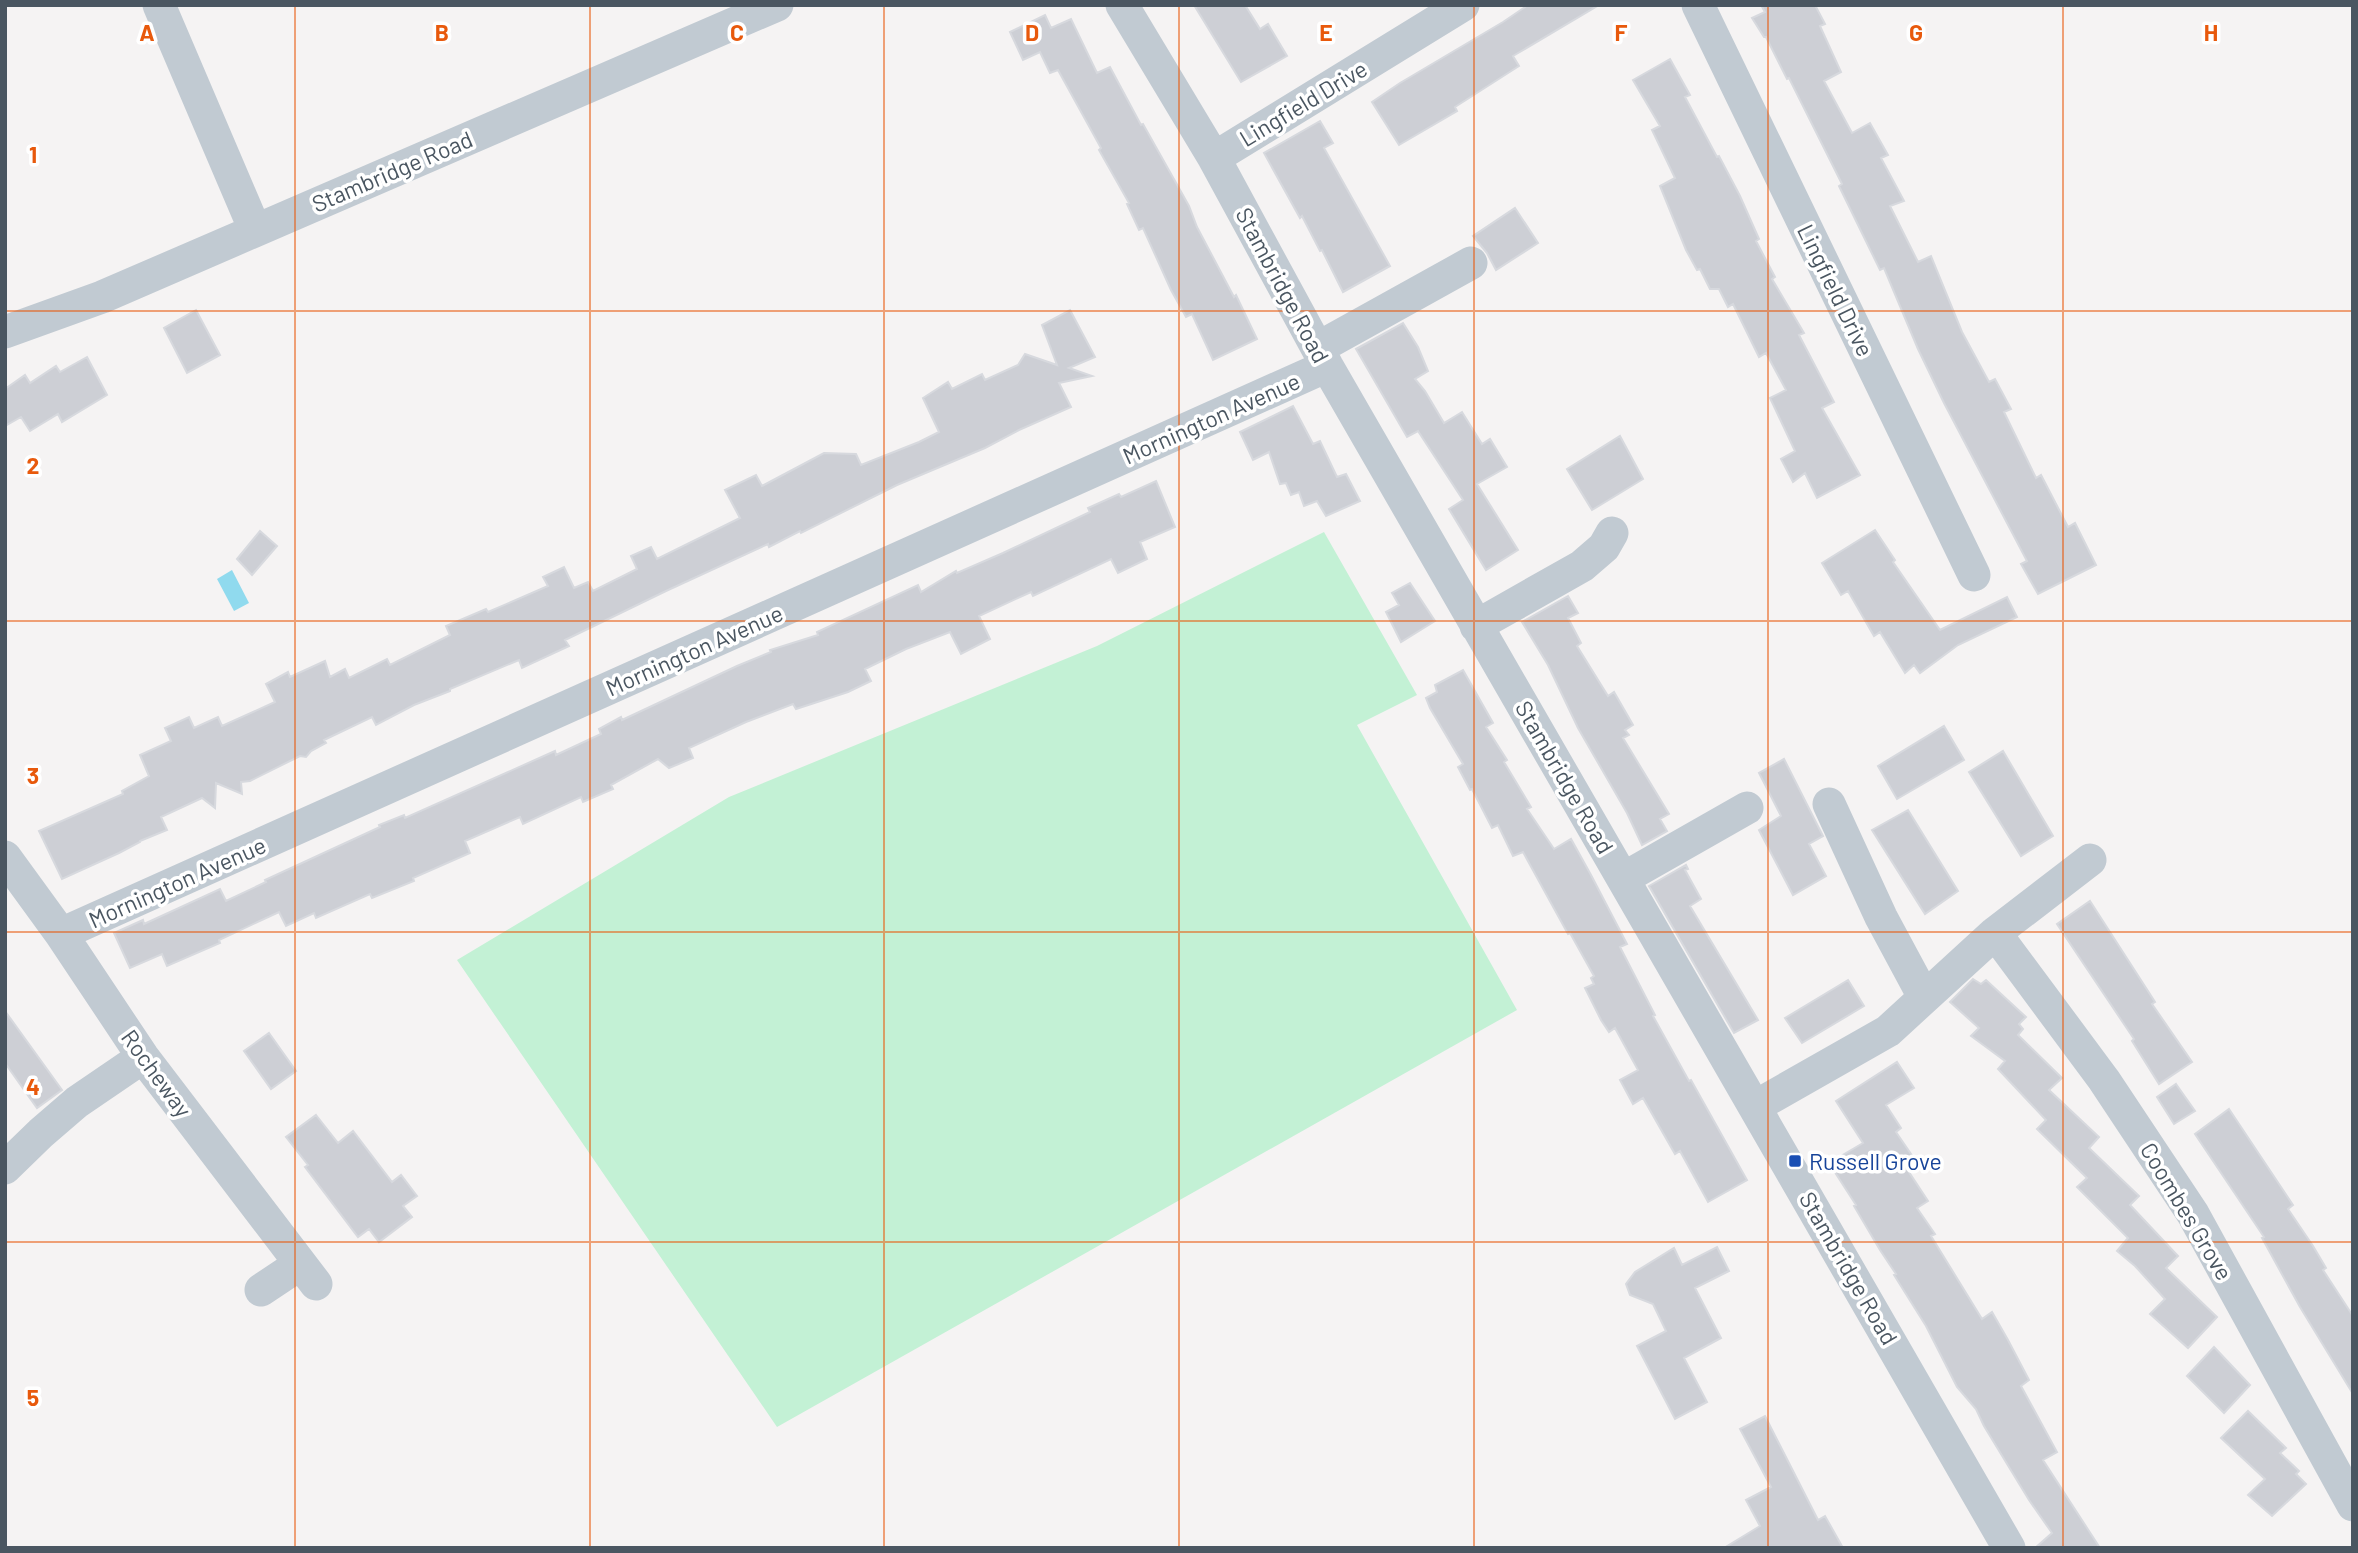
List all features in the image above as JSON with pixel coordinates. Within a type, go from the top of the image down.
[{"type":"street","points":[[159,5],[255,230]]},
{"type":"street","name":"Stambridge Road","points":[[5,332],[102,297],[777,5]]},
{"type":"street","name":"Stambridge Road","points":[[1122,5],[1214,158],[1322,357],[1756,1105],[2009,1548]]},
{"type":"street","name":"Lingfield Drive","points":[[1214,158],[1463,5]]},
{"type":"street","name":"Lingfield Drive","points":[[1699,5],[1974,575]]},
{"type":"street","name":"Mornington Avenue","points":[[61,934],[1322,357],[1471,263]]},
{"type":"street","points":[[1476,626],[1582,566],[1604,547],[1612,533]]},
{"type":"street","points":[[1829,804],[1881,917],[1924,997]]},
{"type":"street","points":[[1624,878],[1747,808]]},
{"type":"street","name":"Rocheway","points":[[5,857],[61,934],[143,1057],[308,1274],[261,1290]]},
{"type":"street","points":[[1756,1105],[1888,1031],[1995,933],[2090,860]]},
{"type":"street","name":"Coombes Grove","points":[[1995,933],[2104,1080],[2193,1214],[2353,1505]]},
{"type":"street","points":[[5,1168],[77,1102],[143,1057]]},
{"type":"green space","points":[[1324,532],[1417,695],[1357,725],[1517,1010],[777,1427],[457,960],[729,797],[1097,646]]},
{"type":"water","points":[[232,570],[249,603],[234,611],[217,579]]},
{"type":"building","points":[[1194,5],[1245,5],[1260,29],[1268,24],[1287,56],[1241,82]]},
{"type":"building","points":[[1528,5],[1599,5],[1513,56],[1519,66],[1455,107],[1457,111],[1399,145],[1372,102]]},
{"type":"building","points":[[1761,5],[1815,5],[1825,24],[1820,26],[1841,72],[1824,81],[1852,133],[1870,123],[1888,155],[1881,158],[1904,201],[1890,206],[1918,262],[1931,256],[1962,332],[1989,382],[1995,379],[2011,409],[2004,412],[2036,478],[2041,475],[2068,527],[2075,523],[2096,565],[2038,594],[2021,564],[2027,561],[1944,403],[1884,268],[1880,270],[1839,186],[1842,184],[1789,78],[1787,79],[1766,37],[1752,18],[1765,12]]},
{"type":"building","points":[[1045,15],[1051,28],[1071,19],[1097,73],[1110,67],[1189,206],[1197,227],[1234,297],[1236,295],[1257,339],[1213,360],[1192,314],[1186,317],[1171,290],[1143,228],[1139,230],[1127,204],[1129,203],[1058,70],[1050,73],[1040,52],[1023,60],[1010,32]]},
{"type":"building","points":[[1670,59],[1690,95],[1685,97],[1740,196],[1759,239],[1756,241],[1775,277],[1772,279],[1804,333],[1799,335],[1834,402],[1822,408],[1860,475],[1817,498],[1805,473],[1793,482],[1781,459],[1795,451],[1770,398],[1786,390],[1766,353],[1759,357],[1733,304],[1728,307],[1719,289],[1710,289],[1700,269],[1697,270],[1660,186],[1675,178],[1652,130],[1660,126],[1633,80]]},
{"type":"building","points":[[1320,121],[1333,143],[1324,148],[1390,266],[1343,292],[1322,250],[1320,251],[1302,216],[1300,218],[1264,153]]},
{"type":"building","points":[[1515,208],[1538,243],[1496,270],[1473,236]]},
{"type":"building","points":[[196,310],[220,355],[187,373],[164,328]]},
{"type":"building","points":[[1070,310],[1095,357],[1069,368],[1092,376],[1059,383],[1071,407],[985,448],[897,485],[801,533],[800,531],[769,547],[768,544],[666,591],[565,640],[569,646],[522,668],[519,660],[414,705],[376,725],[372,717],[324,740],[326,743],[306,757],[300,756],[250,781],[241,782],[242,794],[216,783],[215,808],[202,798],[161,817],[167,830],[62,879],[39,831],[123,794],[122,791],[149,776],[140,755],[171,741],[165,728],[189,717],[194,728],[218,717],[222,726],[275,702],[266,684],[288,672],[290,677],[325,661],[330,677],[345,669],[349,678],[387,659],[390,665],[450,635],[446,626],[486,609],[488,612],[548,586],[543,577],[564,567],[574,588],[588,582],[593,591],[637,569],[631,556],[651,547],[657,559],[740,518],[725,490],[756,475],[762,486],[824,453],[856,454],[861,465],[919,442],[939,432],[923,398],[948,382],[952,389],[982,374],[985,380],[1018,365],[1025,354],[1057,365],[1042,325]]},
{"type":"building","points":[[1403,323],[1418,347],[1428,371],[1415,379],[1444,423],[1462,412],[1482,444],[1490,439],[1507,467],[1477,484],[1518,550],[1486,570],[1449,509],[1463,500],[1418,431],[1407,437],[1356,349]]},
{"type":"building","points":[[87,357],[107,395],[62,422],[58,414],[30,431],[21,417],[5,426],[5,389],[25,375],[30,383],[56,366],[60,372]]},
{"type":"building","points":[[1293,406],[1313,444],[1320,441],[1337,477],[1346,474],[1360,501],[1326,516],[1317,501],[1304,506],[1299,492],[1291,495],[1286,483],[1280,484],[1269,452],[1253,460],[1240,432]]},
{"type":"building","points":[[1620,436],[1643,479],[1592,510],[1567,469]]},
{"type":"building","points":[[1156,481],[1175,527],[1140,542],[1147,559],[1118,573],[1111,559],[1033,596],[1031,592],[979,616],[990,639],[961,654],[950,632],[906,649],[865,669],[871,681],[848,692],[796,709],[793,704],[746,722],[689,748],[693,758],[669,768],[658,759],[611,785],[613,789],[583,802],[581,797],[523,824],[520,817],[465,841],[470,853],[413,878],[414,881],[372,898],[370,894],[316,918],[314,913],[286,926],[279,912],[219,940],[220,943],[167,966],[162,954],[130,968],[114,933],[143,920],[144,924],[220,889],[226,901],[380,827],[379,825],[404,815],[405,818],[555,751],[556,755],[601,734],[599,729],[621,717],[622,720],[771,652],[770,650],[818,635],[817,632],[918,585],[921,592],[956,571],[957,573],[1003,553],[1090,512],[1088,508]]},
{"type":"building","points":[[1875,530],[1895,560],[1893,562],[1940,630],[2007,597],[2017,617],[1958,645],[1920,673],[1914,665],[1905,673],[1880,632],[1874,636],[1848,591],[1841,595],[1822,563]]},
{"type":"building","points":[[260,531],[277,546],[252,575],[237,559]]},
{"type":"building","points":[[1410,583],[1435,621],[1401,642],[1386,612],[1399,605],[1392,593]]},
{"type":"building","points":[[1568,596],[1578,613],[1568,618],[1581,643],[1577,646],[1608,696],[1614,692],[1633,725],[1625,730],[1629,735],[1623,738],[1669,814],[1660,819],[1667,831],[1642,845],[1627,813],[1578,728],[1548,665],[1522,622]]},
{"type":"building","points":[[1463,670],[1493,723],[1486,727],[1507,760],[1504,762],[1531,807],[1527,809],[1554,849],[1571,839],[1627,944],[1620,947],[1655,1015],[1653,1016],[1747,1180],[1708,1202],[1680,1151],[1675,1154],[1643,1098],[1633,1104],[1620,1080],[1638,1070],[1615,1028],[1609,1032],[1601,1020],[1585,988],[1594,984],[1591,978],[1594,976],[1523,852],[1513,856],[1498,825],[1492,828],[1458,767],[1463,764],[1430,708],[1426,698],[1437,692],[1435,685]]},
{"type":"building","points":[[1944,726],[1964,760],[1897,799],[1878,766]]},
{"type":"building","points":[[2003,751],[2053,836],[2021,856],[1969,772]]},
{"type":"building","points":[[1784,759],[1823,836],[1809,844],[1826,876],[1793,895],[1759,830],[1781,816],[1759,773]]},
{"type":"building","points":[[1908,810],[1958,891],[1925,914],[1872,830]]},
{"type":"building","points":[[1686,865],[1688,869],[1685,870],[1701,899],[1690,906],[1758,1020],[1734,1033],[1649,886]]},
{"type":"building","points":[[2090,901],[2155,1002],[2152,1004],[2192,1062],[2159,1084],[2132,1041],[2134,1039],[2057,924]]},
{"type":"building","points":[[1973,979],[1981,984],[1986,980],[2026,1017],[2019,1024],[2023,1029],[2018,1035],[2062,1078],[2049,1090],[2099,1137],[2089,1148],[2139,1196],[2130,1205],[2178,1256],[2166,1268],[2217,1317],[2188,1348],[2150,1314],[2165,1299],[2135,1266],[2117,1251],[2128,1238],[2077,1187],[2087,1178],[2037,1129],[2046,1120],[1998,1069],[2005,1061],[1971,1036],[1979,1028],[1950,1002]]},
{"type":"building","points":[[1848,980],[1864,1006],[1802,1043],[1785,1018]]},
{"type":"building","points":[[5,1011],[62,1090],[37,1108],[5,1063]]},
{"type":"building","points":[[269,1033],[296,1071],[271,1089],[244,1051]]},
{"type":"building","points":[[1897,1062],[1914,1088],[1886,1105],[1901,1128],[1896,1132],[1913,1157],[1903,1163],[1928,1201],[1917,1208],[1935,1234],[1931,1236],[1982,1319],[1992,1312],[2008,1340],[2029,1380],[2021,1386],[2057,1452],[2043,1460],[2100,1548],[2035,1548],[2052,1533],[2029,1500],[1976,1409],[1957,1387],[1926,1326],[1829,1163],[1863,1143],[1836,1101]]},
{"type":"building","points":[[2176,1084],[2195,1111],[2174,1124],[2157,1097]]},
{"type":"building","points":[[2229,1109],[2293,1205],[2288,1209],[2313,1246],[2326,1268],[2323,1270],[2353,1316],[2353,1394],[2300,1307],[2262,1238],[2264,1237],[2195,1134]]},
{"type":"building","points":[[316,1115],[338,1143],[353,1131],[392,1182],[401,1175],[417,1196],[403,1206],[412,1217],[379,1242],[369,1229],[358,1237],[305,1167],[308,1165],[286,1137]]},
{"type":"building","points":[[1717,1247],[1729,1271],[1695,1288],[1721,1338],[1684,1358],[1707,1402],[1675,1419],[1637,1346],[1666,1331],[1653,1304],[1630,1295],[1626,1284],[1635,1272],[1674,1248],[1682,1265]]},
{"type":"building","points":[[2214,1347],[2250,1385],[2224,1413],[2187,1376]]},
{"type":"building","points":[[2248,1411],[2286,1448],[2280,1453],[2299,1471],[2296,1474],[2306,1484],[2272,1516],[2248,1495],[2265,1479],[2221,1438]]},
{"type":"building","points":[[1765,1416],[1818,1520],[1825,1516],[1843,1548],[1724,1548],[1760,1526],[1746,1500],[1771,1487],[1740,1429]]},
{"type":"place","name":"Russell Grove","points":[[1795,1161]]}]
